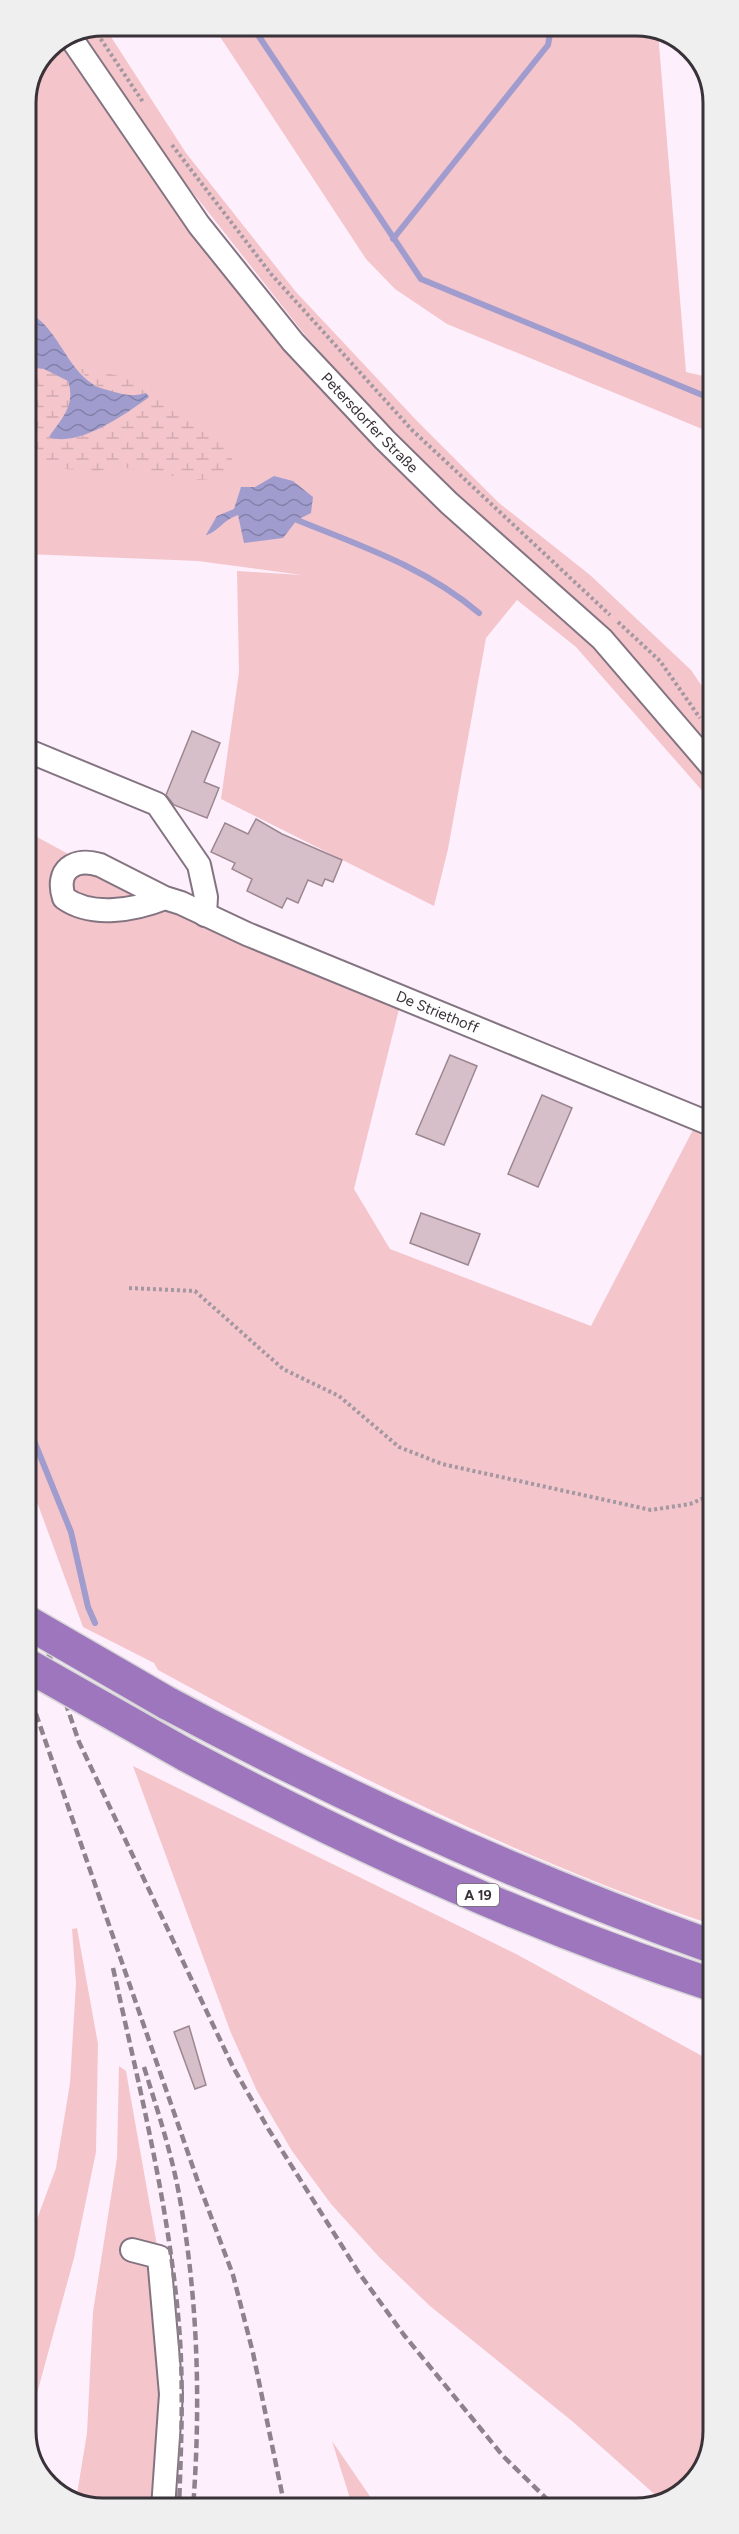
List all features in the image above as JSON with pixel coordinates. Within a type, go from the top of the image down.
[{"type":"highway","name":"A 19","points":[[36,1627],[167,1703],[320,1783],[414,1828],[530,1878],[703,1943]]},
{"type":"highway","name":"A 19","points":[[36,1670],[186,1755],[289,1808],[467,1890],[580,1937],[703,1982]]},
{"type":"street","name":"Petersdorfer Straße","points":[[74,43],[199,225],[293,342],[363,417],[449,503],[602,639],[703,757]]},
{"type":"street","points":[[36,754],[157,804],[199,865],[207,897],[205,915]]},
{"type":"street","name":"De Striethoff","points":[[165,898],[703,1121]]},
{"type":"street","points":[[132,2250],[159,2257],[171,2394],[164,2498]]},
{"type":"path","points":[[99,36],[144,104]]},
{"type":"path","points":[[169,142],[271,274],[412,430],[660,661],[703,721]]},
{"type":"path","points":[[129,1288],[195,1291],[283,1369],[339,1396],[399,1447],[442,1464],[651,1510],[690,1504],[703,1498]]},
{"type":"green space","points":[[110,36],[186,153],[296,292],[418,422],[499,503],[590,575],[691,670],[703,688],[703,737],[609,629],[468,504],[371,408],[305,335],[153,142],[86,38]]},
{"type":"green space","points":[[220,36],[641,36],[659,40],[686,372],[703,376],[703,429],[447,324],[395,289],[366,259]]},
{"type":"green space","points":[[66,47],[175,211],[261,322],[412,483],[566,619],[644,701],[703,773],[703,792],[576,647],[517,600],[486,638],[448,849],[434,906],[221,799],[239,672],[237,571],[302,575],[198,561],[36,554],[36,103],[41,77],[47,66]]},
{"type":"green space","points":[[61,343],[82,363],[95,370],[150,384],[179,410],[213,429],[234,462],[225,478],[198,480],[120,467],[98,471],[65,469],[36,462],[36,368],[44,369],[68,381],[71,403],[49,437],[71,439],[110,424],[149,397],[146,393],[132,396],[107,391],[85,376]]},
{"type":"green space","points":[[36,836],[195,923],[399,1009],[354,1189],[390,1249],[591,1326],[696,1124],[703,1127],[703,1921],[570,1871],[430,1810],[293,1742],[158,1670],[154,1663],[83,1627],[36,1499]]},
{"type":"green space","points":[[133,1766],[518,1955],[703,2057],[703,2431],[699,2453],[689,2472],[670,2489],[655,2495],[572,2421],[430,2306],[380,2258],[331,2204],[292,2151],[257,2091],[231,2033]]},
{"type":"green space","points":[[77,1928],[98,2044],[96,2152],[74,2258],[36,2397],[36,2222],[56,2168],[70,2083],[76,1983],[72,1929]]},
{"type":"green space","points":[[119,2066],[126,2071],[159,2257],[163,2498],[98,2498],[77,2493],[87,2433],[93,2312],[117,2158]]},
{"type":"green space","points":[[332,2441],[371,2498],[350,2498]]},
{"type":"water","points":[[36,317],[54,336],[76,368],[94,385],[125,394],[146,393],[149,397],[115,420],[87,434],[74,438],[49,437],[66,411],[70,390],[68,381],[44,369],[36,368]]},
{"type":"water","points":[[274,476],[293,481],[313,497],[311,513],[297,520],[283,538],[244,543],[238,515],[206,535],[217,516],[234,509],[241,487],[255,487]]},
{"type":"building","points":[[192,731],[220,743],[204,782],[219,788],[207,818],[174,805],[166,795]]},
{"type":"building","points":[[256,819],[282,834],[342,860],[333,882],[325,879],[322,886],[308,880],[298,903],[287,898],[282,908],[247,891],[252,879],[232,869],[235,863],[211,852],[225,823],[248,834]]},
{"type":"building","points":[[450,1055],[477,1066],[444,1145],[416,1134]]},
{"type":"building","points":[[542,1095],[572,1108],[538,1187],[508,1174]]},
{"type":"building","points":[[421,1213],[480,1234],[468,1265],[410,1243]]},
{"type":"building","points":[[189,2026],[206,2085],[195,2089],[174,2032]]},
{"type":"waterway","points":[[259,36],[421,279],[703,395]]},
{"type":"waterway","points":[[393,239],[548,45],[550,36]]},
{"type":"waterway","points":[[297,520],[415,570],[479,613]]},
{"type":"waterway","points":[[36,1446],[71,1532],[88,1607],[95,1623]]},
{"type":"railway","points":[[36,1616],[79,1742],[233,2067],[269,2130],[359,2273],[404,2335],[503,2456],[546,2498]]},
{"type":"railway","points":[[36,1714],[197,2179],[233,2275],[253,2353],[283,2498]]},
{"type":"railway","points":[[113,1968],[161,2191],[174,2281],[181,2372],[179,2498]]},
{"type":"railway","points":[[144,2067],[176,2178],[190,2272],[197,2390],[194,2498]]}]
